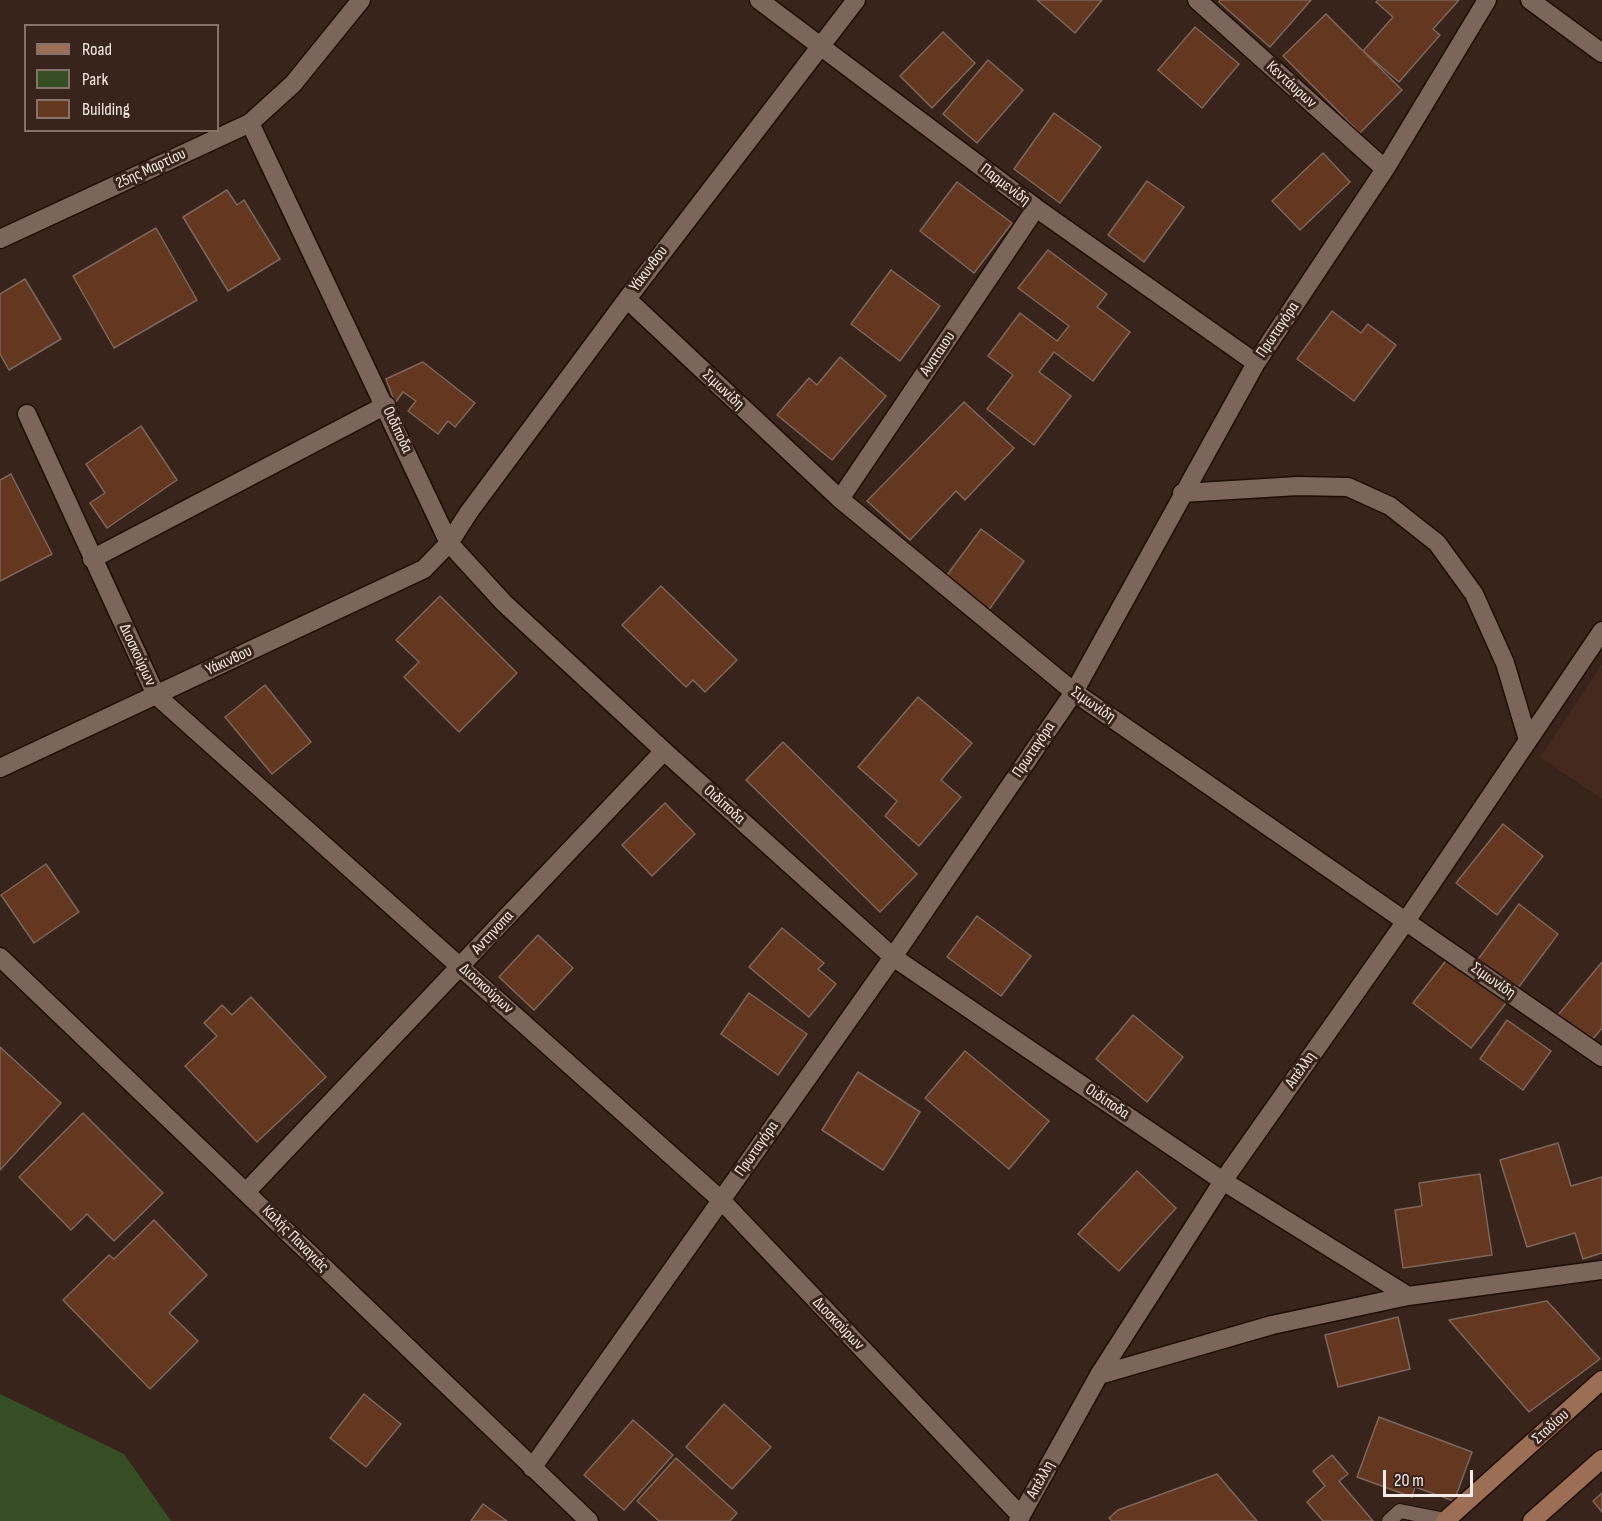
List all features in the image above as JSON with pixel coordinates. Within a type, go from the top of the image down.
[{"type":"main road","name":"Σταδίου","points":[[1445,1521],[1602,1380]]},
{"type":"main road","points":[[1532,1521],[1602,1459]]},
{"type":"street","name":"25ης Μαρτίου","points":[[0,239],[250,123],[293,84],[361,0]]},
{"type":"street","name":"Παρμενίδη","points":[[759,0],[1036,208],[1257,363]]},
{"type":"street","name":"Υάκυνθου","points":[[449,543],[627,299],[856,0]]},
{"type":"street","name":"Κεντάυρων","points":[[1197,0],[1385,169]]},
{"type":"street","name":"Πρωταγόρα","points":[[532,1468],[893,957],[1074,692],[1182,493],[1257,363],[1385,169],[1487,0]]},
{"type":"street","points":[[1530,0],[1602,53]]},
{"type":"street","name":"Οιδίποδα","points":[[250,123],[386,405],[449,543],[504,603],[893,957],[1223,1181],[1408,1296]]},
{"type":"street","name":"Αναταιου","points":[[840,499],[1036,208]]},
{"type":"street","name":"Σιμωνίδη","points":[[627,299],[840,499],[1074,692],[1602,1057]]},
{"type":"street","points":[[92,559],[386,405]]},
{"type":"street","name":"Διοσκούρων","points":[[27,414],[156,695],[721,1200],[1019,1518]]},
{"type":"street","points":[[1182,493],[1298,486],[1348,487],[1390,506],[1437,543],[1474,594],[1504,663],[1528,740]]},
{"type":"street","name":"Υάκινθου","points":[[0,768],[424,569],[449,543]]},
{"type":"street","name":"Απέλλη","points":[[1019,1518],[1099,1376],[1223,1181],[1406,921],[1602,631]]},
{"type":"street","name":"Αντηνοπα","points":[[246,1191],[664,751]]},
{"type":"street","name":"Καλής Παναγιάς","points":[[0,957],[589,1521]]},
{"type":"street","points":[[1099,1376],[1272,1324],[1408,1296],[1602,1270]]},
{"type":"lane","points":[[1389,1521],[1400,1511],[1445,1521]]},
{"type":"shaded area","points":[[1602,664],[1602,799],[1540,757]]},
{"type":"green space","points":[[0,1394],[124,1454],[171,1521],[0,1521]]},
{"type":"building","points":[[1037,0],[1102,0],[1075,33]]},
{"type":"building","points":[[1220,0],[1311,0],[1270,47],[1219,2]]},
{"type":"building","points":[[1378,0],[1459,0],[1433,29],[1440,35],[1399,82],[1363,51],[1393,17],[1376,2]]},
{"type":"building","points":[[1326,14],[1402,90],[1360,133],[1283,56]]},
{"type":"building","points":[[1195,27],[1239,64],[1202,108],[1158,70]]},
{"type":"building","points":[[943,32],[975,63],[932,108],[900,76]]},
{"type":"building","points":[[988,60],[1023,90],[977,143],[943,114]]},
{"type":"building","points":[[1054,113],[1101,147],[1060,203],[1014,169]]},
{"type":"building","points":[[1323,153],[1350,182],[1300,230],[1272,201]]},
{"type":"building","points":[[1147,181],[1184,207],[1144,262],[1108,235]]},
{"type":"building","points":[[957,182],[1012,223],[974,273],[920,231]]},
{"type":"building","points":[[227,190],[237,205],[244,200],[280,259],[228,291],[183,217]]},
{"type":"building","points":[[156,228],[197,300],[114,348],[73,276]]},
{"type":"building","points":[[1048,250],[1107,294],[1097,307],[1130,332],[1093,381],[1054,352],[1039,372],[1071,396],[1034,445],[987,409],[1013,375],[988,356],[1020,313],[1057,341],[1069,326],[1018,288]]},
{"type":"building","points":[[891,270],[940,306],[900,361],[851,324]]},
{"type":"building","points":[[25,279],[61,339],[9,370],[0,354],[0,294]]},
{"type":"building","points":[[1332,311],[1361,333],[1368,324],[1396,345],[1354,401],[1297,359]]},
{"type":"building","points":[[840,357],[886,396],[832,460],[777,415],[809,378],[817,385]]},
{"type":"building","points":[[423,362],[475,403],[455,427],[448,421],[438,434],[408,411],[416,401],[403,392],[395,403],[386,379]]},
{"type":"building","points":[[964,402],[1014,448],[965,500],[956,491],[910,540],[867,501]]},
{"type":"building","points":[[141,426],[177,480],[107,528],[90,503],[105,493],[86,464]]},
{"type":"building","points":[[11,474],[52,554],[0,581],[0,480]]},
{"type":"building","points":[[981,529],[1024,561],[985,615],[942,582]]},
{"type":"building","points":[[661,586],[737,660],[705,692],[693,680],[686,687],[622,625]]},
{"type":"building","points":[[440,596],[517,673],[459,732],[404,677],[419,662],[396,640]]},
{"type":"building","points":[[265,685],[311,742],[272,774],[225,717]]},
{"type":"building","points":[[918,697],[972,743],[941,780],[961,797],[919,846],[885,816],[897,801],[858,767]]},
{"type":"building","points":[[783,742],[917,874],[880,912],[746,780]]},
{"type":"building","points":[[665,803],[695,834],[652,876],[622,845]]},
{"type":"building","points":[[1503,824],[1543,856],[1497,915],[1456,883]]},
{"type":"building","points":[[46,864],[79,912],[34,943],[1,895]]},
{"type":"building","points":[[1519,904],[1558,934],[1515,992],[1476,962]]},
{"type":"building","points":[[977,916],[1031,956],[1001,996],[947,957]]},
{"type":"building","points":[[782,928],[824,963],[818,969],[836,984],[809,1017],[749,967]]},
{"type":"building","points":[[538,935],[573,968],[534,1010],[499,977]]},
{"type":"building","points":[[1448,958],[1506,1003],[1471,1048],[1413,1003]]},
{"type":"building","points":[[1602,962],[1602,1028],[1591,1041],[1558,1015]]},
{"type":"building","points":[[749,993],[807,1034],[778,1075],[721,1034]]},
{"type":"building","points":[[251,997],[326,1077],[257,1142],[185,1066],[217,1036],[204,1023],[222,1005],[232,1015]]},
{"type":"building","points":[[1133,1015],[1183,1057],[1147,1102],[1096,1059]]},
{"type":"building","points":[[1507,1020],[1551,1051],[1523,1090],[1480,1059]]},
{"type":"building","points":[[0,1047],[61,1103],[0,1170]]},
{"type":"building","points":[[965,1051],[1049,1121],[1009,1169],[925,1098]]},
{"type":"building","points":[[858,1072],[920,1112],[883,1170],[822,1130]]},
{"type":"building","points":[[83,1113],[163,1193],[114,1241],[87,1214],[71,1230],[19,1177]]},
{"type":"building","points":[[1558,1143],[1571,1186],[1602,1177],[1602,1253],[1583,1259],[1575,1233],[1527,1247],[1500,1160]]},
{"type":"building","points":[[1137,1171],[1176,1208],[1119,1271],[1078,1234]]},
{"type":"building","points":[[1480,1174],[1492,1255],[1403,1268],[1395,1210],[1422,1206],[1419,1183]]},
{"type":"building","points":[[154,1220],[207,1275],[169,1313],[198,1341],[150,1389],[63,1300],[109,1255],[114,1259]]},
{"type":"building","points":[[1547,1301],[1600,1359],[1529,1412],[1449,1320]]},
{"type":"building","points":[[1398,1317],[1410,1369],[1338,1387],[1325,1335]]},
{"type":"building","points":[[364,1394],[401,1424],[366,1467],[330,1438]]},
{"type":"building","points":[[724,1404],[771,1447],[732,1489],[686,1447]]},
{"type":"building","points":[[1379,1417],[1472,1452],[1454,1501],[1415,1487],[1412,1497],[1357,1477]]},
{"type":"building","points":[[633,1420],[673,1455],[624,1510],[584,1475]]},
{"type":"building","points":[[1332,1455],[1348,1474],[1339,1481],[1373,1521],[1323,1521],[1307,1502],[1325,1486],[1313,1471]]},
{"type":"building","points":[[676,1458],[737,1513],[730,1521],[659,1521],[637,1501]]},
{"type":"building","points":[[1217,1474],[1257,1521],[1112,1521],[1109,1518],[1118,1510]]},
{"type":"building","points":[[1602,1493],[1602,1512],[1593,1501]]},
{"type":"building","points":[[483,1504],[507,1521],[471,1521]]}]
